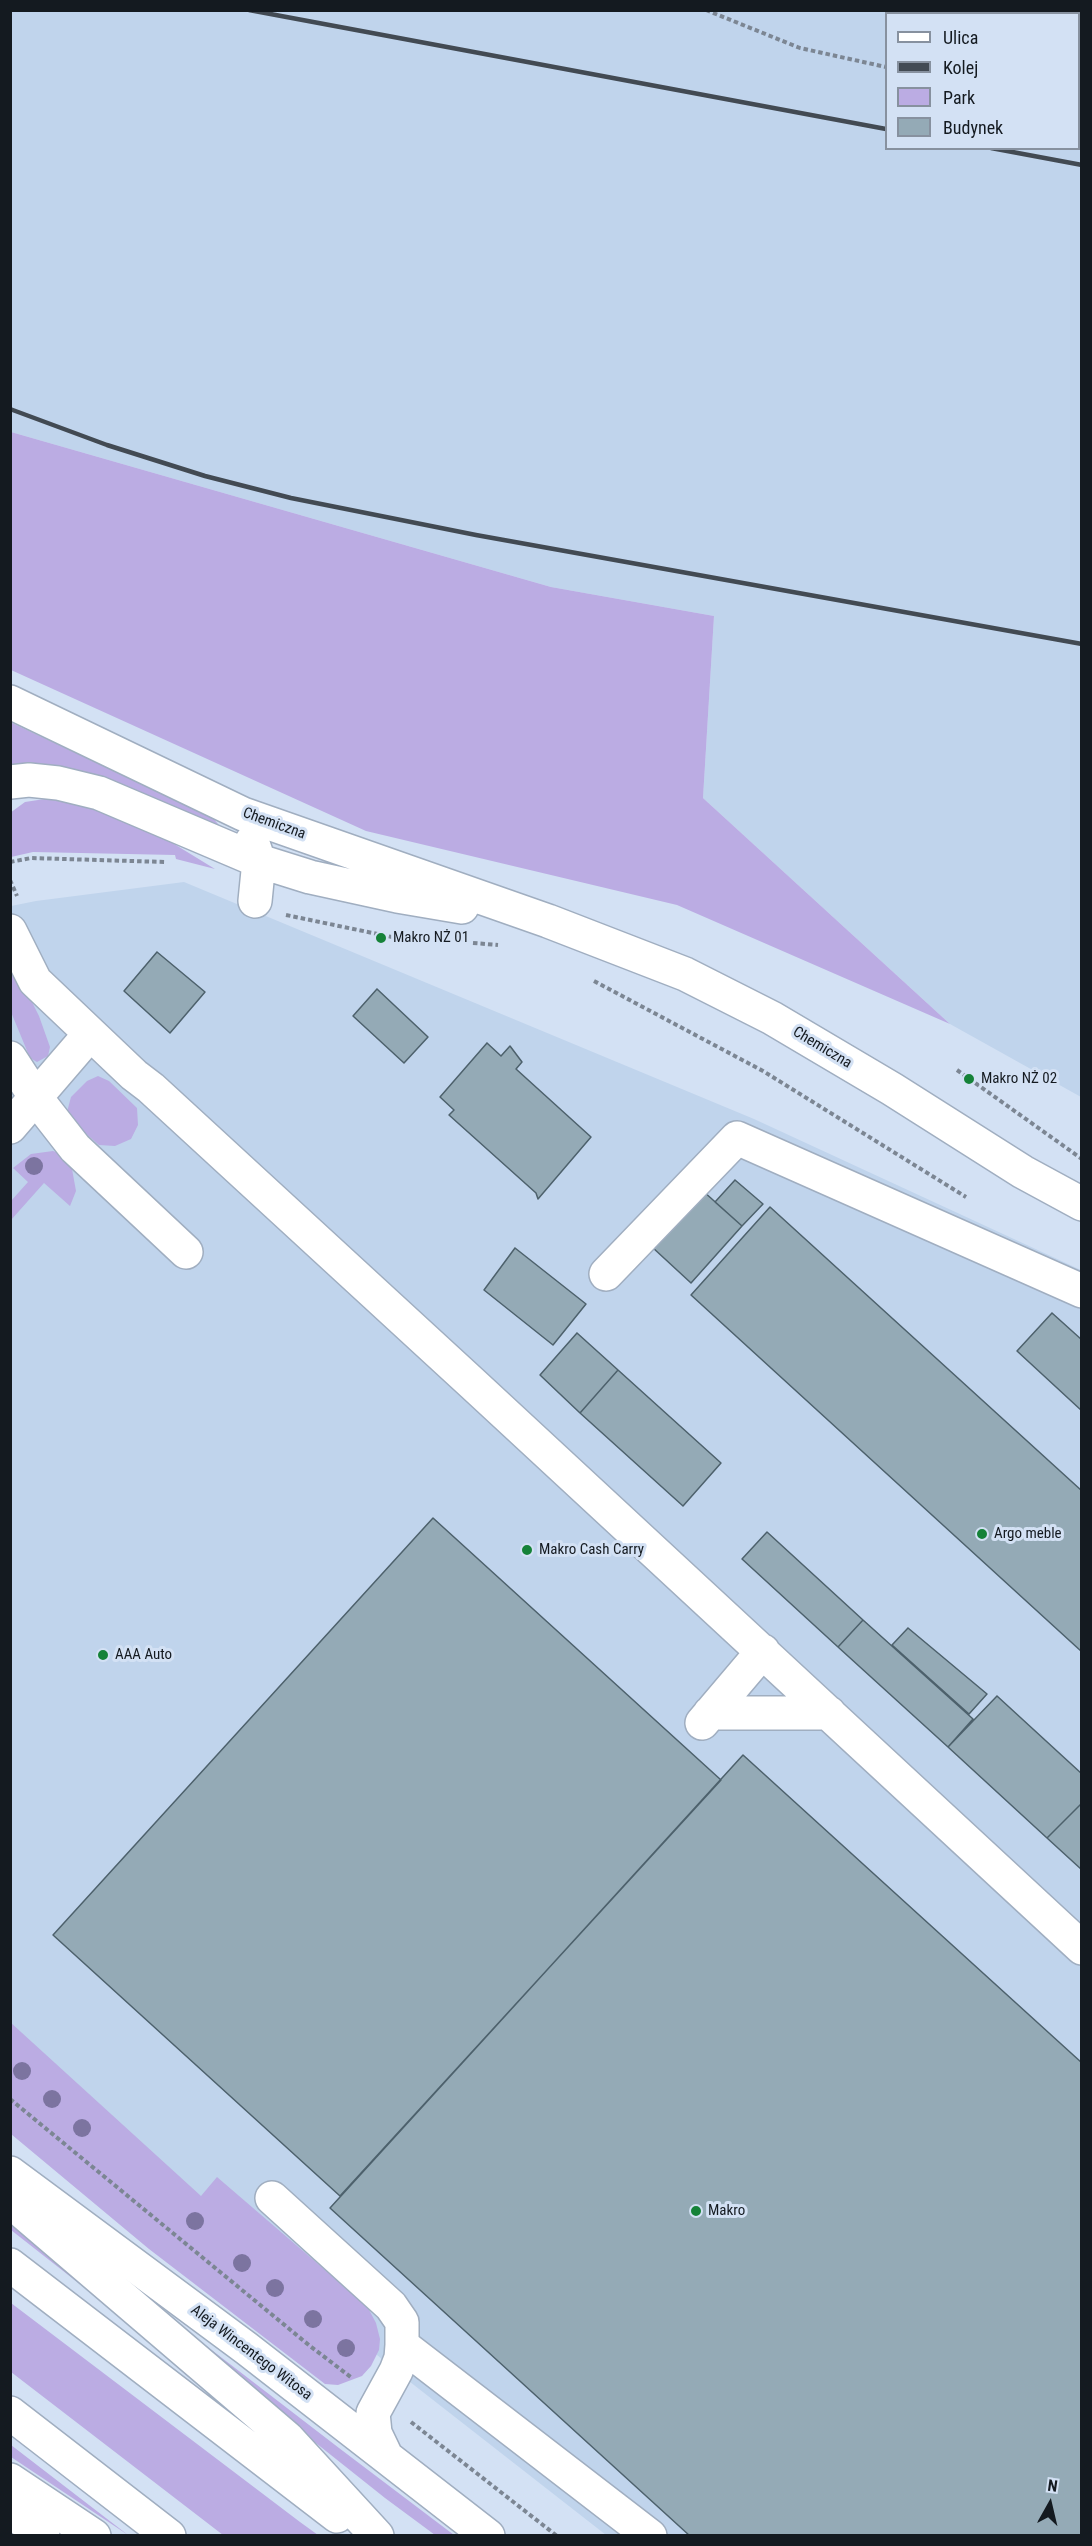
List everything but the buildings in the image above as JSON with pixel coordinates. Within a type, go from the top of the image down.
[{"type":"street","name":"Chemiczna","points":[[10,702],[243,814],[548,921],[685,974],[772,1018],[892,1089],[1023,1172],[1082,1204]]},
{"type":"street","name":"Chemiczna","points":[[10,782],[29,780],[58,783],[99,793],[258,861],[310,877],[397,896],[548,921]]},
{"type":"street","points":[[243,814],[258,861],[255,901]]},
{"type":"street","points":[[10,932],[35,981],[90,1034],[763,1651],[1082,1948]]},
{"type":"street","points":[[10,1127],[90,1034]]},
{"type":"street","points":[[10,1058],[36,1098],[75,1148],[186,1252]]},
{"type":"street","points":[[606,1274],[737,1138],[1082,1291]]},
{"type":"street","points":[[763,1651],[706,1718],[829,1713]]},
{"type":"street","name":"Aleja Wincentego Witosa","points":[[10,2173],[246,2348],[488,2535]]},
{"type":"street","points":[[10,2197],[25,2214],[286,2438],[377,2535]]},
{"type":"street","points":[[272,2198],[391,2306],[402,2322],[402,2345],[398,2365],[373,2414],[373,2424],[386,2456]]},
{"type":"street","points":[[10,2265],[362,2535]]},
{"type":"street","points":[[402,2345],[650,2535]]},
{"type":"street","points":[[10,2413],[169,2535]]},
{"type":"street","points":[[10,2480],[94,2535]]},
{"type":"street","points":[[10,2510],[43,2535]]},
{"type":"path","points":[[706,10],[800,48],[885,67]]},
{"type":"path","points":[[10,862],[31,858],[166,862]]},
{"type":"path","points":[[255,901],[279,913],[392,937],[424,939]]},
{"type":"path","points":[[467,942],[500,945]]},
{"type":"path","points":[[591,979],[763,1071],[972,1200]]},
{"type":"path","points":[[957,1070],[1082,1159]]},
{"type":"path","points":[[10,2099],[310,2346],[381,2398],[557,2535]]},
{"type":"shaded area","points":[[10,11],[1081,11],[1081,1097],[950,1024],[703,798],[714,616],[551,587],[11,432]]},
{"type":"shaded area","points":[[184,882],[754,1119],[1081,1270],[1081,2535],[606,2535],[396,2371],[11,2045],[11,906]]},
{"type":"green space","points":[[11,432],[551,587],[714,616],[703,798],[950,1024],[677,905],[366,831],[11,670]]},
{"type":"green space","points":[[10,722],[212,817],[225,832],[40,767],[12,765]]},
{"type":"green space","points":[[51,798],[104,810],[166,839],[215,869],[176,859],[175,855],[33,852],[11,857],[10,813],[25,802]]},
{"type":"green space","points":[[11,960],[39,1016],[50,1047],[48,1056],[37,1062],[30,1058],[11,1012]]},
{"type":"green space","points":[[98,1076],[109,1081],[137,1108],[138,1125],[131,1139],[115,1146],[99,1145],[69,1119],[67,1112],[71,1097],[87,1081]]},
{"type":"green space","points":[[53,1151],[63,1155],[72,1169],[76,1191],[70,1206],[44,1183],[11,1220],[11,1201],[28,1182],[13,1168],[31,1154]]},
{"type":"green space","points":[[10,2022],[201,2196],[217,2177],[367,2306],[376,2323],[380,2339],[379,2350],[371,2366],[362,2376],[338,2385],[325,2384],[149,2249],[11,2134]]},
{"type":"green space","points":[[11,2219],[114,2311],[11,2230]]},
{"type":"green space","points":[[11,2303],[318,2535],[223,2535],[11,2372]]},
{"type":"green space","points":[[157,2308],[454,2535],[435,2535],[385,2498],[302,2432]]},
{"type":"green space","points":[[11,2445],[128,2535],[11,2457]]},
{"type":"railway","points":[[249,10],[885,129]]},
{"type":"railway","points":[[1002,150],[1082,165]]},
{"type":"railway","points":[[10,409],[107,445],[205,476],[291,498],[476,535],[1082,644]]},
{"type":"place","name":"Makro NŻ 01","points":[[381,938]]},
{"type":"place","name":"Makro NŻ 02","points":[[969,1079]]},
{"type":"place","name":"Argo meble","points":[[982,1534]]},
{"type":"place","name":"Makro Cash Carry","points":[[527,1550]]},
{"type":"place","name":"AAA Auto","points":[[103,1655]]},
{"type":"place","name":"Makro","points":[[696,2211]]}]
